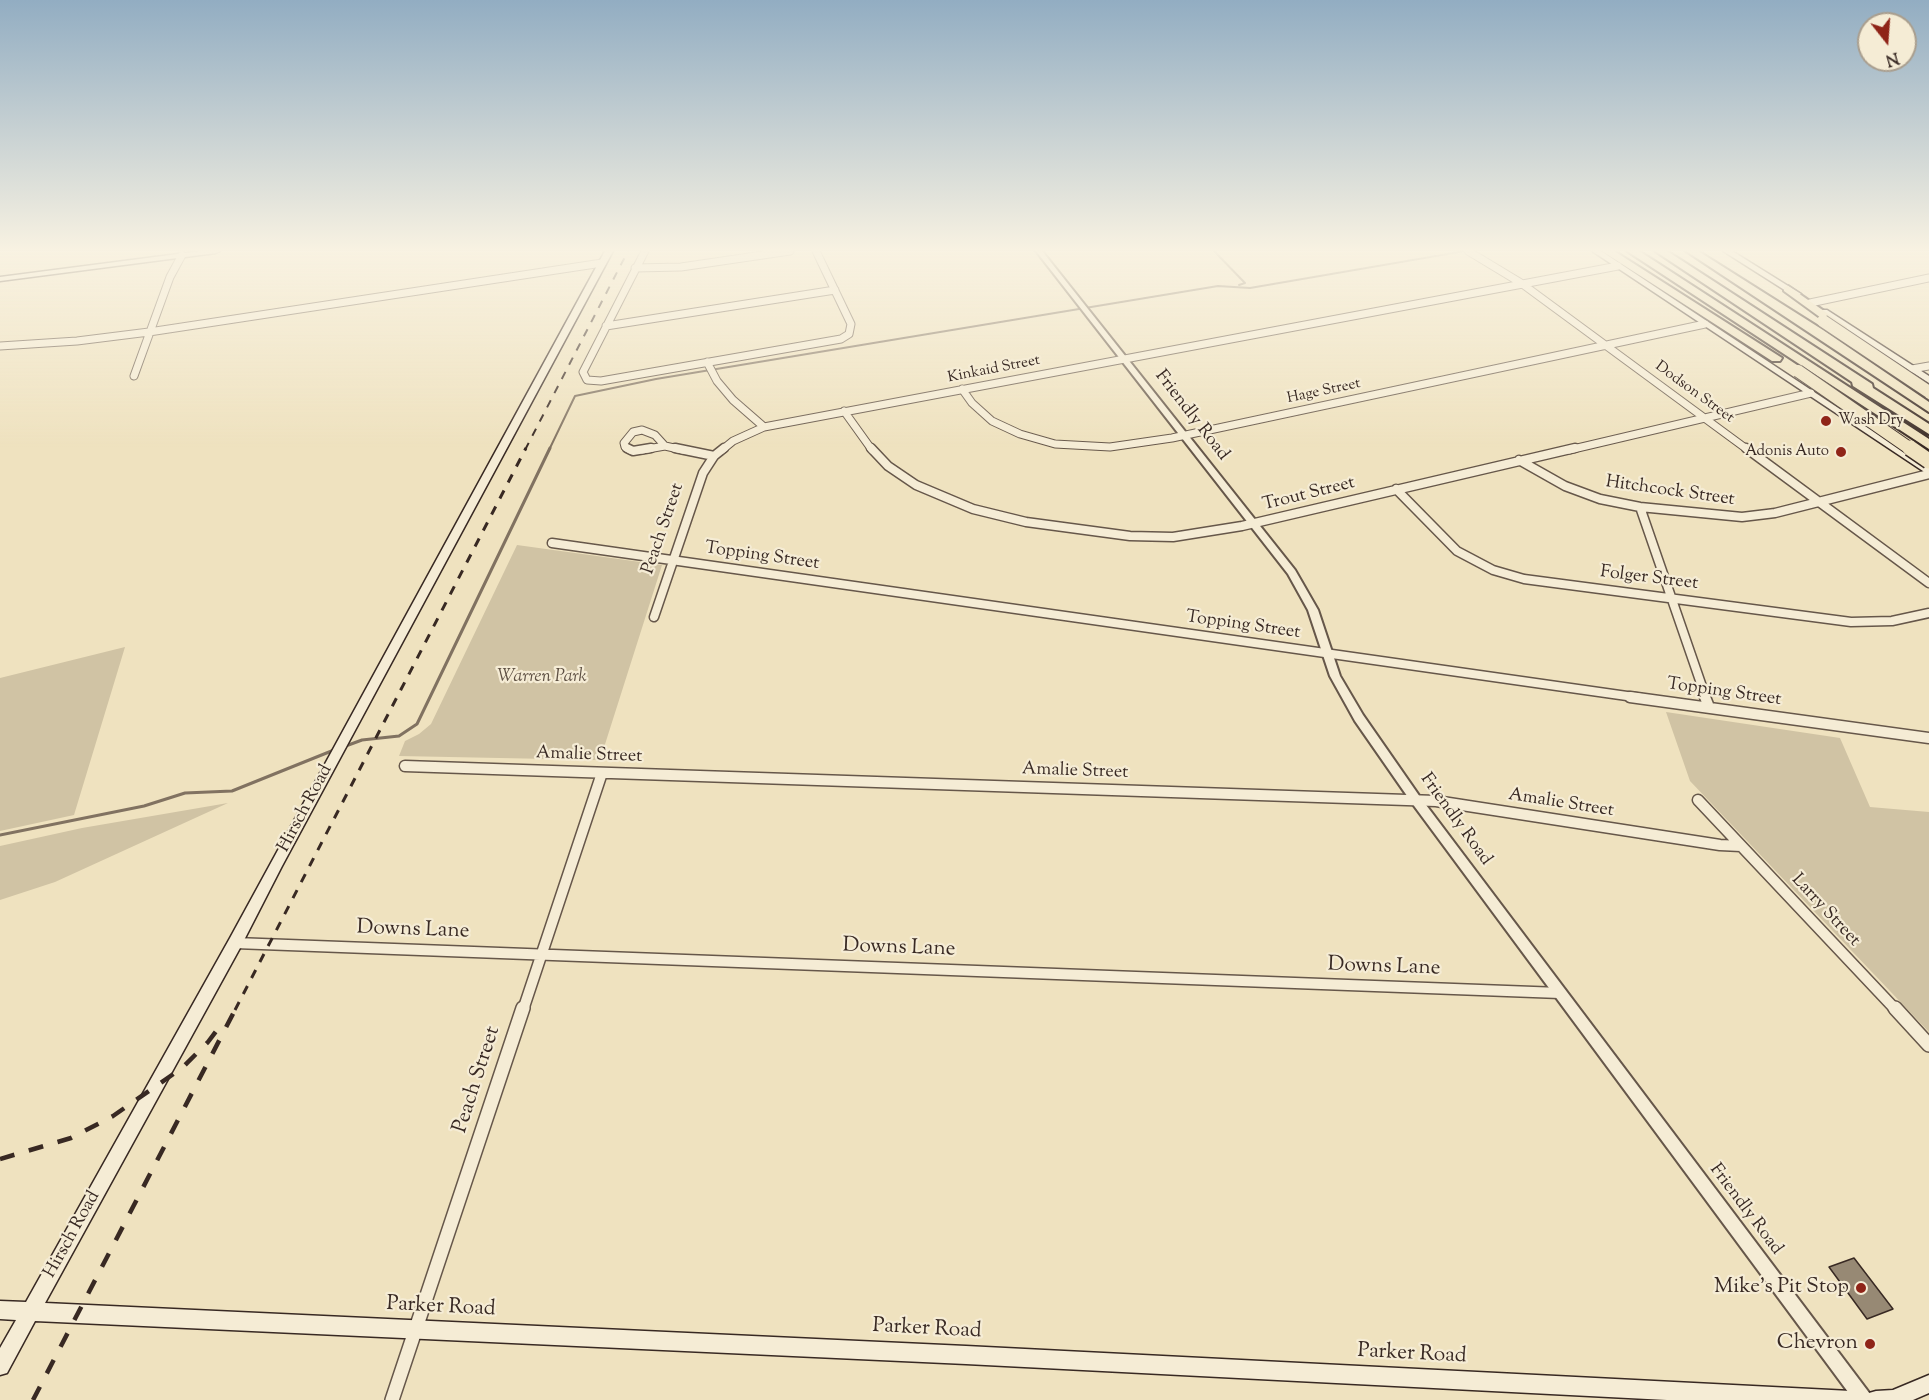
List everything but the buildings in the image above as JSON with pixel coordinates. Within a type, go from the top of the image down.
[{"type":"highway","points":[[1711,316],[1798,371],[1929,463]]},
{"type":"highway","points":[[1734,316],[1929,445]]},
{"type":"highway","points":[[1754,316],[1929,429]]},
{"type":"highway","points":[[1762,316],[1929,429]]},
{"type":"highway","points":[[1764,316],[1929,422]]},
{"type":"highway","points":[[1771,316],[1929,422]]},
{"type":"highway","points":[[1794,316],[1929,408]]},
{"type":"highway","points":[[1815,316],[1929,393]]},
{"type":"highway","points":[[1826,316],[1929,393]]},
{"type":"highway","points":[[1845,388],[1868,414],[1929,463]]},
{"type":"main road","name":"Hirsch Road","points":[[0,1365],[235,943],[573,316]]},
{"type":"main road","points":[[1694,316],[1929,473]]},
{"type":"main road","points":[[1831,316],[1929,380]]},
{"type":"main road","name":"Parker Road","points":[[0,1310],[954,1354],[1851,1400]]},
{"type":"main road","points":[[1876,1400],[1893,1399],[1929,1384]]},
{"type":"street","points":[[134,376],[155,316]]},
{"type":"street","points":[[0,345],[77,341],[252,316]]},
{"type":"street","points":[[611,316],[583,372],[586,380],[601,381],[826,343],[841,339],[851,329],[846,316]]},
{"type":"street","points":[[606,326],[667,316]]},
{"type":"street","name":"Friendly Road","points":[[1090,316],[1292,572],[1306,595],[1335,676],[1347,699],[1416,800],[1864,1400]]},
{"type":"street","name":"Kinkaid Street","points":[[714,456],[733,441],[764,427],[1346,316]]},
{"type":"street","name":"Dodson Street","points":[[1567,316],[1929,583]]},
{"type":"street","name":"Hage Street","points":[[962,389],[972,403],[992,421],[1020,435],[1055,444],[1110,447],[1184,435],[1705,324]]},
{"type":"street","points":[[708,364],[733,400],[764,427]]},
{"type":"street","points":[[1912,369],[1929,366]]},
{"type":"street","name":"Trout Street","points":[[844,411],[867,444],[888,466],[916,485],[973,509],[1026,522],[1138,536],[1192,535],[1253,524],[1811,393]]},
{"type":"street","points":[[664,446],[655,435],[642,430],[634,431],[624,443],[627,449],[636,451],[664,446],[714,456]]},
{"type":"street","name":"Peach Street","points":[[654,617],[698,484],[714,456]]},
{"type":"street","name":"Hitchcock Street","points":[[1519,460],[1537,472],[1579,492],[1617,503],[1742,517],[1775,513],[1929,473]]},
{"type":"street","name":"Folger Street","points":[[1396,489],[1452,547],[1467,558],[1493,570],[1557,585],[1874,623],[1929,613]]},
{"type":"street","points":[[1640,507],[1709,706]]},
{"type":"street","name":"Topping Street","points":[[552,543],[1329,655],[1929,738]]},
{"type":"street","name":"Amalie Street","points":[[405,766],[1416,800],[1741,846]]},
{"type":"street","name":"Peach Street","points":[[392,1400],[602,773]]},
{"type":"street","name":"Larry Street","points":[[1698,800],[1929,1045]]},
{"type":"street","name":"Downs Lane","points":[[235,943],[1560,993]]},
{"type":"green space","name":"Warren Park","points":[[517,545],[662,565],[600,760],[399,756],[405,741],[419,734],[431,724]]},
{"type":"green space","points":[[125,647],[74,815],[0,831],[0,678]]},
{"type":"green space","points":[[1666,712],[1840,738],[1870,807],[1929,812],[1929,1032],[1690,781]]},
{"type":"green space","points":[[228,803],[55,882],[0,900],[0,846],[82,828]]},
{"type":"waterway","points":[[549,450],[575,396],[656,379],[1035,316]]},
{"type":"waterway","points":[[343,747],[362,740],[399,736],[417,724],[550,448]]},
{"type":"waterway","points":[[0,835],[144,806],[185,793],[232,791],[334,750]]},
{"type":"railway","points":[[525,450],[594,316]]},
{"type":"railway","points":[[235,1010],[526,448]]},
{"type":"railway","points":[[33,1400],[236,1008]]},
{"type":"railway","points":[[0,1159],[71,1138],[113,1116],[182,1068],[208,1042],[223,1022]]},
{"type":"place","name":"Wash Dry","points":[[1826,421]]},
{"type":"place","name":"Adonis Auto","points":[[1841,452]]},
{"type":"place","name":"Mike's Pit Stop","points":[[1861,1288]]},
{"type":"place","name":"Chevron","points":[[1870,1344]]}]
